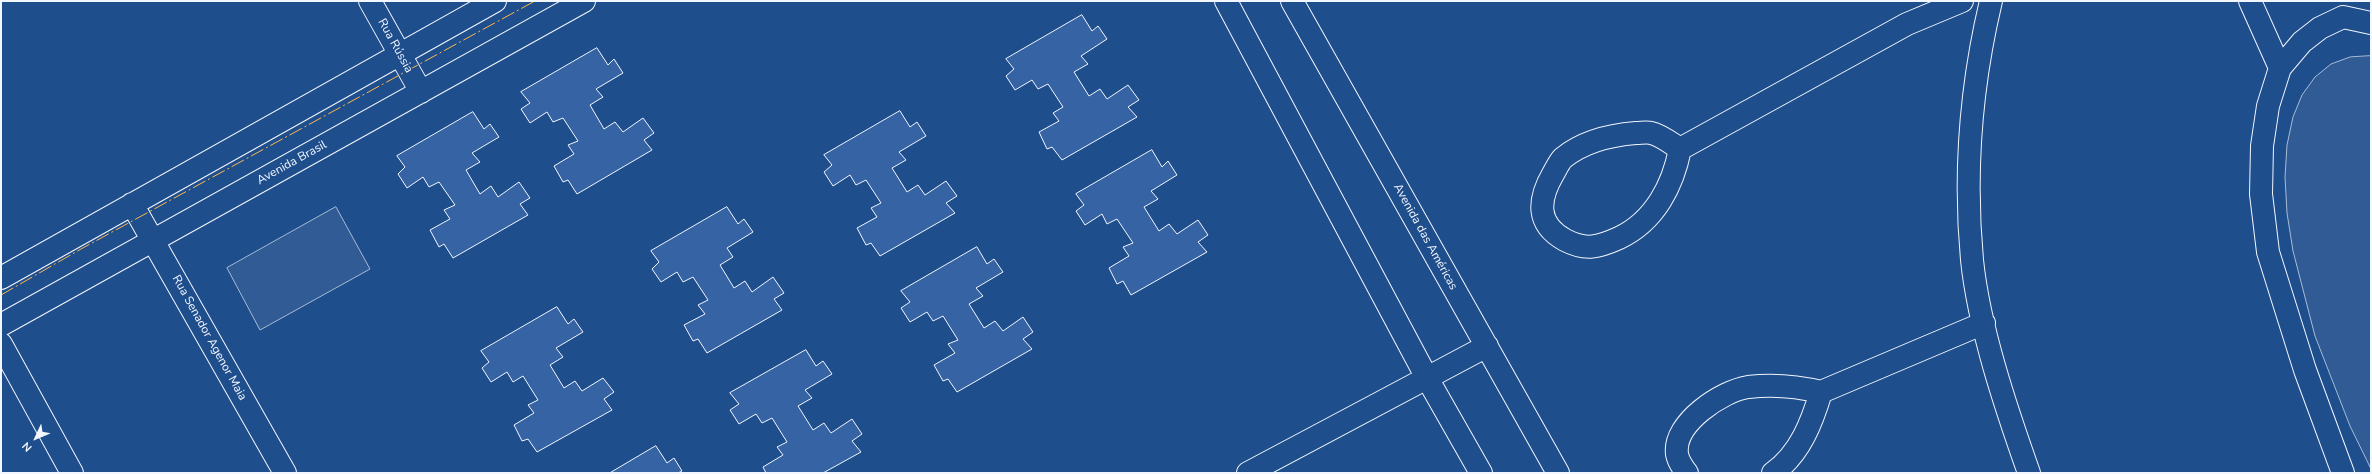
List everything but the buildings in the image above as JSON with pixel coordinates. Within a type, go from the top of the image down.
[{"type":"street","name":"Rua Rússia","points":[[370,1],[420,92]]},
{"type":"street","points":[[1,278],[495,1]]},
{"type":"street","name":"Avenida Brasil","points":[[1,325],[584,1]]},
{"type":"street","points":[[1226,1],[1427,378],[1481,473]]},
{"type":"street","name":"Avenida das Américas","points":[[1292,1],[1558,473]]},
{"type":"street","points":[[1680,149],[1907,24],[1962,1]]},
{"type":"street","points":[[1991,1],[1982,39],[1968,177],[1972,260],[1984,323],[2029,473]]},
{"type":"street","points":[[2250,1],[2280,68]]},
{"type":"street","points":[[2343,473],[2304,370],[2268,252],[2261,194],[2262,146],[2268,106],[2280,68],[2302,42],[2320,28],[2339,9],[2371,23]]},
{"type":"street","points":[[1651,133],[1680,149],[1676,171],[1665,196],[1648,215],[1625,235],[1599,247],[1575,245],[1552,233],[1542,213],[1546,187],[1562,159],[1584,144],[1615,134],[1651,133]]},
{"type":"street","name":"Rua Senador Agenor Maia","points":[[132,204],[154,240],[285,473]]},
{"type":"street","points":[[1687,473],[1677,455],[1679,441],[1685,428],[1712,402],[1730,392],[1748,388],[1793,386],[1821,392],[1984,323]]},
{"type":"street","points":[[1,344],[72,473]]},
{"type":"street","points":[[1248,473],[1487,346]]},
{"type":"street","points":[[1774,473],[1793,456],[1813,417],[1821,392]]},
{"type":"shaded area","points":[[2371,56],[2371,469],[2350,426],[2315,336],[2293,251],[2287,213],[2285,177],[2287,145],[2293,117],[2302,95],[2315,77],[2331,64],[2350,57]]},
{"type":"shaded area","points":[[336,207],[370,269],[260,330],[227,268]]},
{"type":"power","points":[[1,295],[81,249],[535,1]]}]
